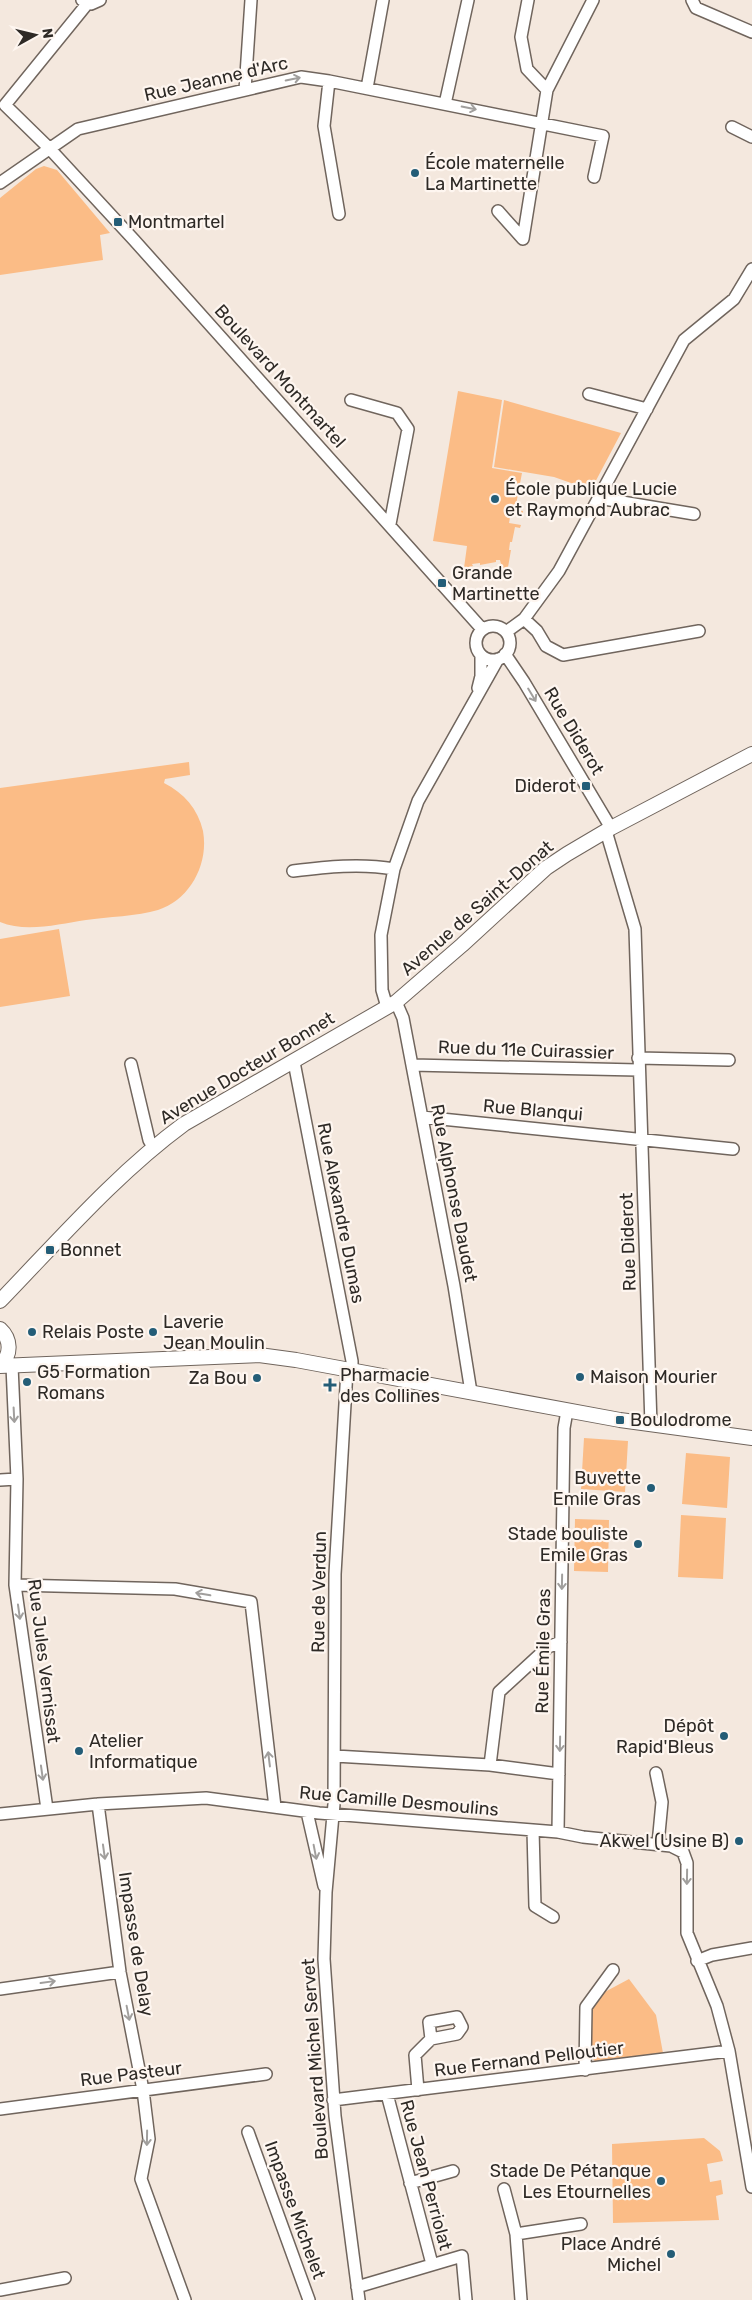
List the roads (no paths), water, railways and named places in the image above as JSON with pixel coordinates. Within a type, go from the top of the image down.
[{"type":"main road","name":"Avenue de Saint-Donat","points":[[391,1005],[455,951],[546,868],[608,829],[752,754]]},
{"type":"main road","name":"Avenue Docteur Bonnet","points":[[1,1301],[101,1196],[153,1147],[184,1124],[391,1005]]},
{"type":"main road","points":[[1,1326],[8,1340],[9,1366],[252,1355],[296,1360],[567,1411],[652,1425],[752,1438]]},
{"type":"street","points":[[84,2],[95,4],[100,0]]},
{"type":"street","points":[[245,90],[251,0]]},
{"type":"street","points":[[366,88],[383,0]]},
{"type":"street","points":[[445,104],[468,0]]},
{"type":"street","points":[[528,0],[521,37],[527,69],[547,90]]},
{"type":"street","points":[[498,211],[523,239],[544,123],[547,90],[593,0]]},
{"type":"street","points":[[692,0],[696,8],[752,32]]},
{"type":"street","name":"Boulevard Montmartel","points":[[84,2],[5,106],[48,148],[134,240],[482,629]]},
{"type":"street","name":"Rue Jeanne d'Arc","points":[[0,183],[48,148],[78,130],[301,77],[366,88],[603,136],[594,177]]},
{"type":"street","points":[[329,81],[324,126],[339,214]]},
{"type":"street","points":[[732,127],[752,137]]},
{"type":"street","points":[[506,632],[524,620],[559,571],[684,340],[734,299],[752,269]]},
{"type":"street","points":[[589,394],[647,409]]},
{"type":"street","points":[[351,400],[397,413],[408,429],[390,524]]},
{"type":"street","points":[[598,498],[694,514]]},
{"type":"street","points":[[524,620],[538,630],[546,646],[564,655],[699,631]]},
{"type":"street","points":[[476,697],[481,676],[481,655],[476,644],[478,633],[482,629],[494,626],[506,632]]},
{"type":"street","points":[[476,697],[509,646],[506,632]]},
{"type":"street","points":[[481,655],[489,659],[501,657]]},
{"type":"street","name":"Rue Diderot","points":[[501,657],[524,682],[608,829],[635,929],[640,1138],[652,1425]]},
{"type":"street","name":"Rue Alphonse Daudet","points":[[471,1392],[454,1286],[404,1018],[391,1005],[382,990],[381,935],[394,869],[418,801],[476,697]]},
{"type":"street","points":[[292,871],[344,866],[376,866],[394,869]]},
{"type":"street","points":[[638,1058],[729,1060]]},
{"type":"street","name":"Rue Alexandre Dumas","points":[[294,1062],[352,1361],[349,1370]]},
{"type":"street","points":[[131,1064],[149,1140],[153,1147]]},
{"type":"street","name":"Rue du 11e Cuirassier","points":[[412,1065],[638,1070]]},
{"type":"street","name":"Rue Blanqui","points":[[422,1117],[733,1149]]},
{"type":"street","name":"Rue Jules Vernissat","points":[[9,1366],[17,1479],[15,1585],[47,1809]]},
{"type":"street","name":"Rue de Verdun","points":[[333,1815],[336,1566],[349,1370]]},
{"type":"street","name":"Rue Émile Gras","points":[[558,1832],[564,1428],[567,1411]]},
{"type":"street","points":[[0,1480],[17,1479]]},
{"type":"street","points":[[15,1585],[174,1589],[251,1602],[275,1807]]},
{"type":"street","points":[[490,1765],[499,1692],[548,1647],[561,1642]]},
{"type":"street","points":[[335,1756],[490,1765],[559,1774]]},
{"type":"street","points":[[656,1773],[662,1802],[658,1844]]},
{"type":"street","name":"Rue Camille Desmoulins","points":[[0,1814],[98,1804],[206,1798],[333,1815],[558,1832],[584,1837],[671,1846],[683,1852],[687,1863],[686,1925],[697,1961]]},
{"type":"street","name":"Impasse de Delay","points":[[98,1804],[120,1972],[143,2090],[149,2138],[141,2179],[185,2300]]},
{"type":"street","points":[[308,1812],[320,1874],[326,1892]]},
{"type":"street","name":"Boulevard Michel Servet","points":[[333,1815],[326,1892],[324,1959],[333,2100],[358,2300]]},
{"type":"street","points":[[534,1830],[535,1906],[553,1917]]},
{"type":"street","points":[[752,1948],[712,1955],[697,1961],[717,2006],[729,2051],[752,2187]]},
{"type":"street","points":[[585,2070],[586,2007],[613,1970]]},
{"type":"street","points":[[0,1989],[120,1972]]},
{"type":"street","points":[[418,2090],[415,2055],[431,2039]]},
{"type":"street","name":"Rue Fernand Pelloutier","points":[[333,2100],[729,2051]]},
{"type":"street","name":"Rue Pasteur","points":[[0,2109],[266,2074]]},
{"type":"street","name":"Rue Jean Perriolat","points":[[387,2094],[432,2264]]},
{"type":"street","name":"Impasse Michelet","points":[[248,2132],[309,2300]]},
{"type":"street","points":[[410,2183],[453,2171]]},
{"type":"street","points":[[504,2189],[516,2234],[521,2300]]},
{"type":"street","points":[[516,2234],[581,2224]]},
{"type":"street","name":"Rue Jean Perriolat","points":[[357,2287],[462,2256],[466,2300]]},
{"type":"street","points":[[0,2290],[65,2278]]},
{"type":"place","name":"École maternelle La Martinette","points":[[415,173]]},
{"type":"place","name":"Montmartel","points":[[118,222]]},
{"type":"place","name":"École publique Lucie et Raymond Aubrac","points":[[495,499]]},
{"type":"place","name":"Grande Martinette","points":[[442,583]]},
{"type":"place","name":"Diderot","points":[[586,786]]},
{"type":"place","name":"Bonnet","points":[[50,1250]]},
{"type":"place","name":"Relais Poste","points":[[32,1332]]},
{"type":"place","name":"Laverie Jean Moulin","points":[[153,1332]]},
{"type":"place","name":"Maison Mourier","points":[[580,1377]]},
{"type":"place","name":"Za Bou","points":[[257,1378]]},
{"type":"place","name":"G5 Formation Romans","points":[[27,1382]]},
{"type":"place","name":"Pharmacie des Collines","points":[[330,1385]]},
{"type":"place","name":"Boulodrome","points":[[620,1420]]},
{"type":"place","name":"Buvette Emile Gras","points":[[651,1488]]},
{"type":"place","name":"Stade bouliste Emile Gras","points":[[638,1544]]},
{"type":"place","name":"Dépôt Rapid'Bleus","points":[[724,1736]]},
{"type":"place","name":"Atelier Informatique","points":[[79,1751]]},
{"type":"place","name":"Akwel (Usine B)","points":[[739,1841]]},
{"type":"place","name":"Stade De Pétanque Les Etournelles","points":[[661,2181]]},
{"type":"place","name":"Place André Michel","points":[[671,2254]]}]
